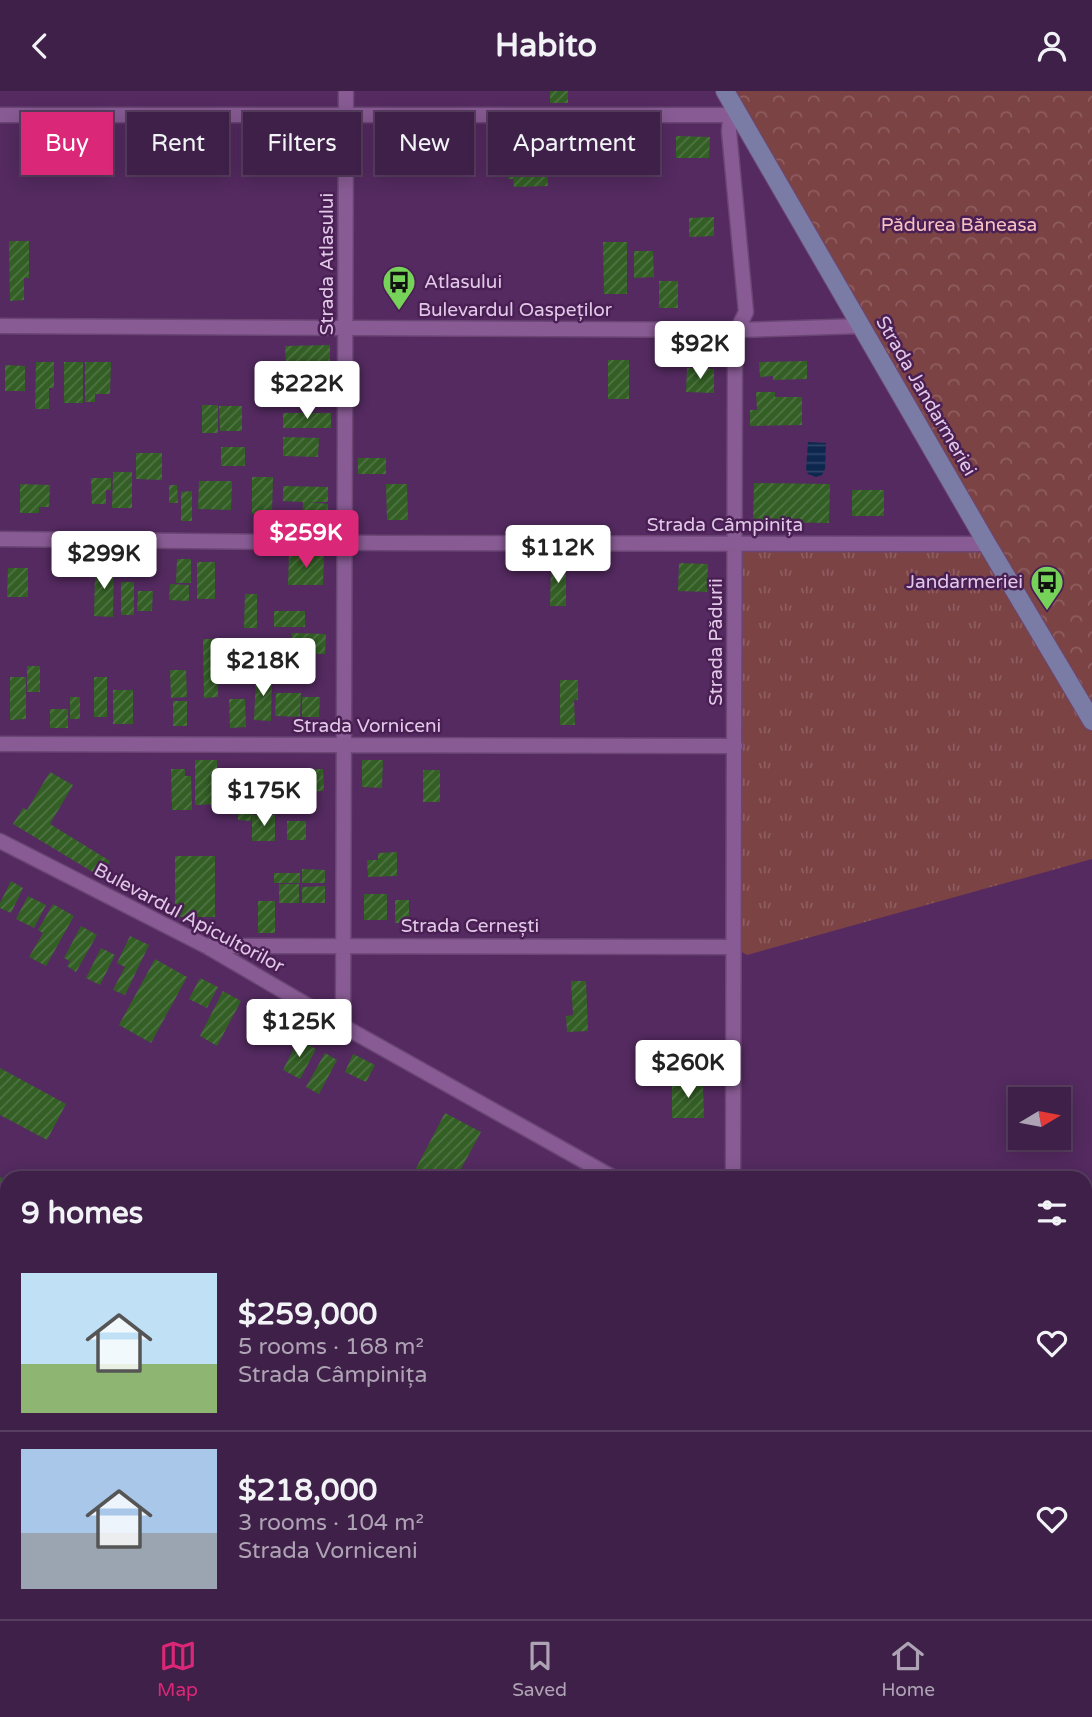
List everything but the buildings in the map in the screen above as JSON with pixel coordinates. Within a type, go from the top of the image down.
[{"type":"street","name":"Strada Atlasului","points":[[345,112],[346,91]]},
{"type":"street","name":"Strada Jandarmeriei","points":[[725,91],[1092,720]]},
{"type":"street","points":[[0,115],[243,115]]},
{"type":"street","points":[[361,115],[739,115]]},
{"type":"street","name":"Strada Pădurii","points":[[733,1171],[735,346],[737,330],[746,312],[729,126],[734,117],[739,115]]},
{"type":"street","name":"Strada Atlasului","points":[[343,1026],[345,175]]},
{"type":"street","name":"Bulevardul Oaspeților","points":[[0,326],[737,330],[862,326]]},
{"type":"street","name":"Strada Câmpinița","points":[[0,539],[987,544]]},
{"type":"street","name":"Strada Vorniceni","points":[[0,744],[735,746]]},
{"type":"street","name":"Bulevardul Apicultorilor","points":[[0,841],[206,946],[602,1171]]},
{"type":"street","name":"Strada Cernești","points":[[206,946],[733,947]]},
{"type":"green space","name":"Pădurea Băneasa","points":[[725,91],[1092,91],[1092,720]]},
{"type":"green space","points":[[735,544],[987,544],[1092,720],[1092,859],[747,955],[733,947]]},
{"type":"water","points":[[808,442],[826,443],[825,469],[822,475],[816,477],[808,474],[806,469]]},
{"type":"place","name":"Atlasului","points":[[399,312]]},
{"type":"place","name":"Jandarmeriei","points":[[1047,612]]}]
